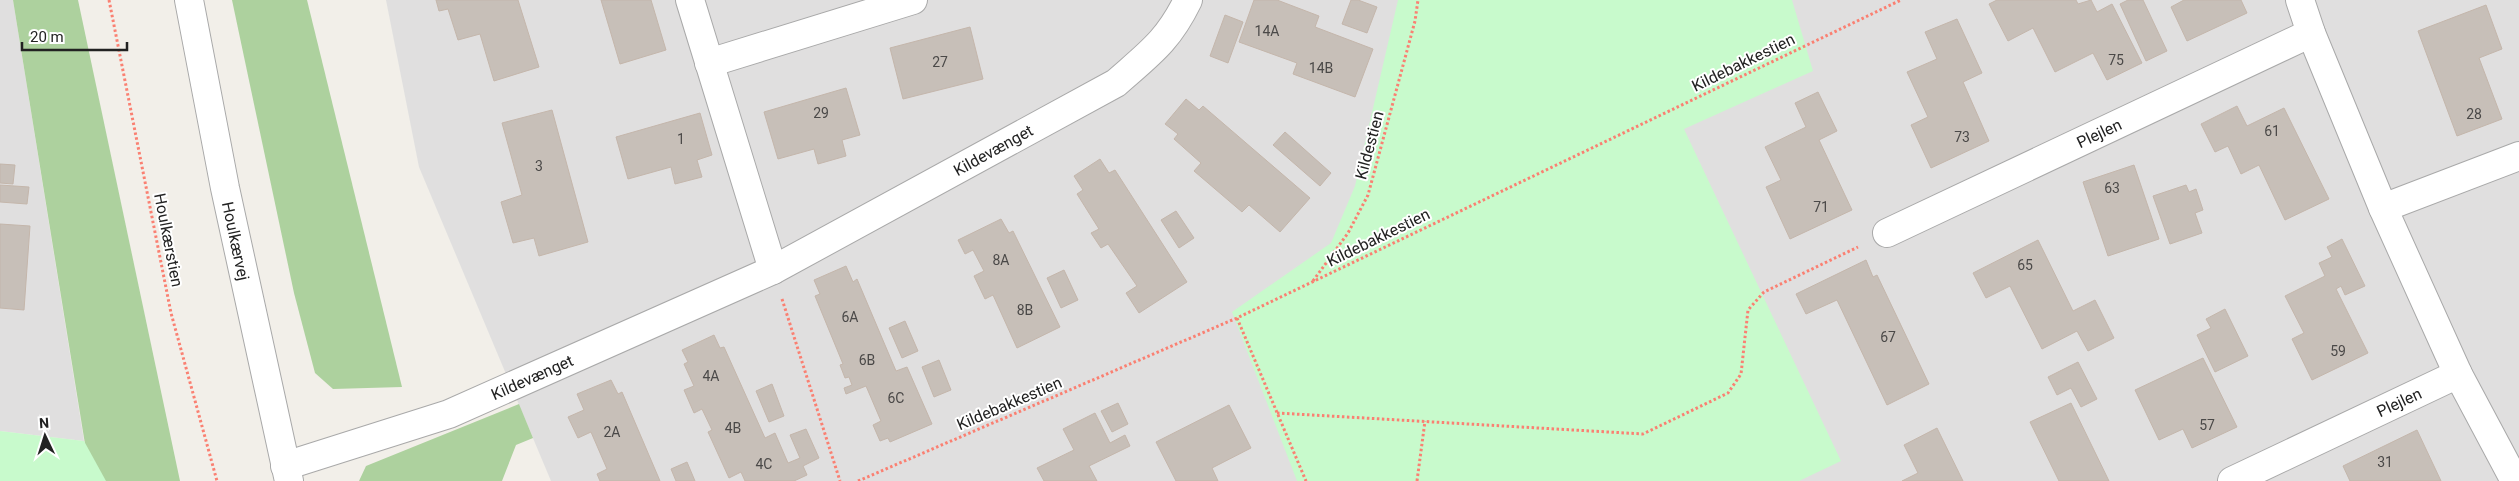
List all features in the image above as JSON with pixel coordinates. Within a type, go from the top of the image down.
[{"type":"street","name":"Houlkærvej","points":[[189,0],[225,188],[287,474]]},
{"type":"street","points":[[690,0],[773,270]]},
{"type":"street","points":[[709,63],[913,0]]},
{"type":"street","name":"Kildevænget","points":[[287,474],[449,414],[773,270],[1116,83],[1162,43],[1175,26],[1188,0]]},
{"type":"street","points":[[2300,0],[2311,33],[2383,208],[2458,374],[2514,481]]},
{"type":"street","name":"Plejlen","points":[[1887,233],[2311,33]]},
{"type":"street","points":[[2383,208],[2519,156]]},
{"type":"street","name":"Plejlen","points":[[2232,481],[2458,374]]},
{"type":"path","name":"Houlkærstien","points":[[109,0],[171,313],[217,481]]},
{"type":"path","name":"Kildestien","points":[[1312,282],[1348,234],[1368,195],[1415,21],[1418,0]]},
{"type":"path","name":"Kildebakkestien","points":[[858,481],[1238,318],[1901,0]]},
{"type":"path","points":[[1277,413],[1643,434],[1728,393],[1742,374],[1748,310],[1764,292],[1887,233]]},
{"type":"path","points":[[773,270],[840,481]]},
{"type":"path","points":[[1238,318],[1306,481]]},
{"type":"path","points":[[1416,481],[1425,421]]},
{"type":"shaded area","points":[[0,0],[13,0],[84,441],[0,431]]},
{"type":"shaded area","points":[[386,0],[2519,0],[2519,481],[551,481],[419,167]]},
{"type":"green space","points":[[13,0],[78,0],[180,481],[91,481]]},
{"type":"green space","points":[[232,0],[307,0],[402,387],[333,389],[315,373],[294,293]]},
{"type":"green space","points":[[1398,0],[1792,0],[1813,71],[1684,129],[1841,461],[1799,481],[1297,481],[1232,312],[1331,243],[1355,186]]},
{"type":"green space","points":[[519,404],[533,438],[516,445],[502,481],[359,481],[366,466]]},
{"type":"green space","points":[[0,431],[84,441],[106,481],[0,481]]},
{"type":"building","points":[[436,0],[518,0],[539,67],[494,81],[480,34],[458,40],[448,9],[439,11]]},
{"type":"building","points":[[601,0],[651,0],[666,50],[620,64]]},
{"type":"building","points":[[1254,0],[1277,0],[1319,16],[1315,27],[1373,49],[1355,97],[1293,74],[1297,63],[1239,42]]},
{"type":"building","points":[[1351,0],[1358,0],[1377,7],[1367,33],[1342,24]]},
{"type":"building","points":[[1997,0],[2076,0],[2078,4],[2091,0],[2097,12],[2112,4],[2142,63],[2107,80],[2093,53],[2055,72],[2033,28],[2008,41],[1989,4]]},
{"type":"building","points":[[2128,0],[2143,0],[2167,51],[2146,61],[2120,4]]},
{"type":"building","points":[[2184,0],[2241,0],[2247,13],[2187,41],[2171,7]]},
{"type":"building","points":[[2486,5],[2502,49],[2479,58],[2502,119],[2457,136],[2418,31]]},
{"type":"building","points":[[1225,15],[1243,22],[1228,63],[1210,56]]},
{"type":"building","points":[[1957,19],[1982,73],[1963,82],[1989,141],[1931,168],[1911,125],[1928,117],[1907,72],[1937,59],[1925,32]]},
{"type":"building","points":[[970,27],[983,79],[903,99],[890,48]]},
{"type":"building","points":[[846,88],[860,135],[842,140],[846,156],[818,164],[814,149],[778,159],[764,112]]},
{"type":"building","points":[[1818,92],[1837,131],[1819,140],[1852,210],[1790,239],[1766,187],[1781,180],[1765,147],[1806,127],[1795,103]]},
{"type":"building","points":[[1186,99],[1199,110],[1203,106],[1310,198],[1280,232],[1249,205],[1242,212],[1194,171],[1201,163],[1174,139],[1178,134],[1165,124]]},
{"type":"building","points":[[2237,106],[2247,126],[2284,108],[2329,199],[2285,220],[2259,165],[2241,174],[2228,146],[2215,152],[2201,124]]},
{"type":"building","points":[[552,110],[588,242],[539,256],[534,238],[513,243],[501,202],[522,195],[502,123]]},
{"type":"building","points":[[700,113],[712,155],[697,160],[702,177],[675,184],[671,167],[628,179],[616,137]]},
{"type":"building","points":[[1285,132],[1331,173],[1320,186],[1273,145]]},
{"type":"building","points":[[1100,159],[1109,173],[1115,170],[1187,282],[1139,313],[1126,293],[1137,286],[1108,244],[1101,248],[1091,233],[1099,229],[1077,194],[1083,190],[1074,176]]},
{"type":"building","points":[[0,164],[15,165],[13,184],[0,183]]},
{"type":"building","points":[[2134,165],[2159,239],[2108,256],[2083,182]]},
{"type":"building","points":[[0,185],[29,187],[27,204],[0,202]]},
{"type":"building","points":[[2186,185],[2189,192],[2196,189],[2203,210],[2195,213],[2202,233],[2170,244],[2153,196]]},
{"type":"building","points":[[1176,211],[1194,238],[1179,248],[1161,220]]},
{"type":"building","points":[[1001,219],[1009,233],[1013,231],[1060,327],[1017,348],[993,295],[985,299],[974,276],[984,271],[973,250],[965,254],[958,240]]},
{"type":"building","points":[[0,224],[30,226],[24,310],[0,308]]},
{"type":"building","points":[[2342,239],[2365,286],[2345,295],[2341,286],[2336,289],[2368,353],[2312,380],[2292,339],[2304,333],[2285,296],[2325,276],[2319,263],[2332,257],[2327,247]]},
{"type":"building","points":[[2038,240],[2073,311],[2095,300],[2114,338],[2088,351],[2077,331],[2042,349],[2010,286],[1986,298],[1973,273]]},
{"type":"building","points":[[1866,260],[1873,277],[1877,275],[1929,384],[1887,405],[1837,300],[1806,314],[1796,294]]},
{"type":"building","points":[[846,266],[853,282],[857,279],[896,371],[907,367],[932,424],[890,442],[888,438],[880,441],[873,425],[881,421],[866,386],[846,394],[844,388],[852,385],[849,377],[845,378],[840,365],[843,364],[815,296],[820,294],[814,280]]},
{"type":"building","points":[[1064,270],[1078,300],[1061,308],[1047,278]]},
{"type":"building","points":[[2225,309],[2248,356],[2215,372],[2197,335],[2211,328],[2206,319]]},
{"type":"building","points":[[905,321],[918,351],[902,358],[889,328]]},
{"type":"building","points":[[714,335],[720,348],[724,347],[765,438],[775,433],[788,463],[800,458],[790,435],[806,429],[819,458],[803,466],[807,475],[794,481],[745,481],[741,472],[729,478],[708,432],[712,430],[702,409],[694,413],[684,390],[694,386],[684,364],[688,362],[682,350]]},
{"type":"building","points":[[2203,358],[2237,427],[2192,448],[2183,429],[2159,440],[2135,390]]},
{"type":"building","points":[[939,360],[951,390],[934,397],[922,367]]},
{"type":"building","points":[[2078,362],[2097,399],[2081,407],[2071,388],[2057,395],[2048,377]]},
{"type":"building","points":[[611,380],[618,394],[622,392],[660,481],[600,481],[597,474],[607,469],[591,432],[578,438],[568,417],[584,410],[577,394]]},
{"type":"building","points":[[772,384],[784,416],[769,422],[756,391]]},
{"type":"building","points":[[1118,403],[1128,424],[1112,432],[1101,411]]},
{"type":"building","points":[[2071,403],[2109,481],[2059,481],[2030,422]]},
{"type":"building","points":[[1229,405],[1251,448],[1212,468],[1218,481],[1176,481],[1156,442]]},
{"type":"building","points":[[1095,413],[1110,443],[1125,435],[1130,446],[1089,466],[1097,481],[1044,481],[1037,468],[1074,450],[1063,429]]},
{"type":"building","points":[[1937,428],[1963,481],[1902,481],[1918,473],[1904,445]]},
{"type":"building","points":[[2417,430],[2441,481],[2350,481],[2343,466]]},
{"type":"building","points":[[687,462],[695,481],[676,481],[671,469]]}]
